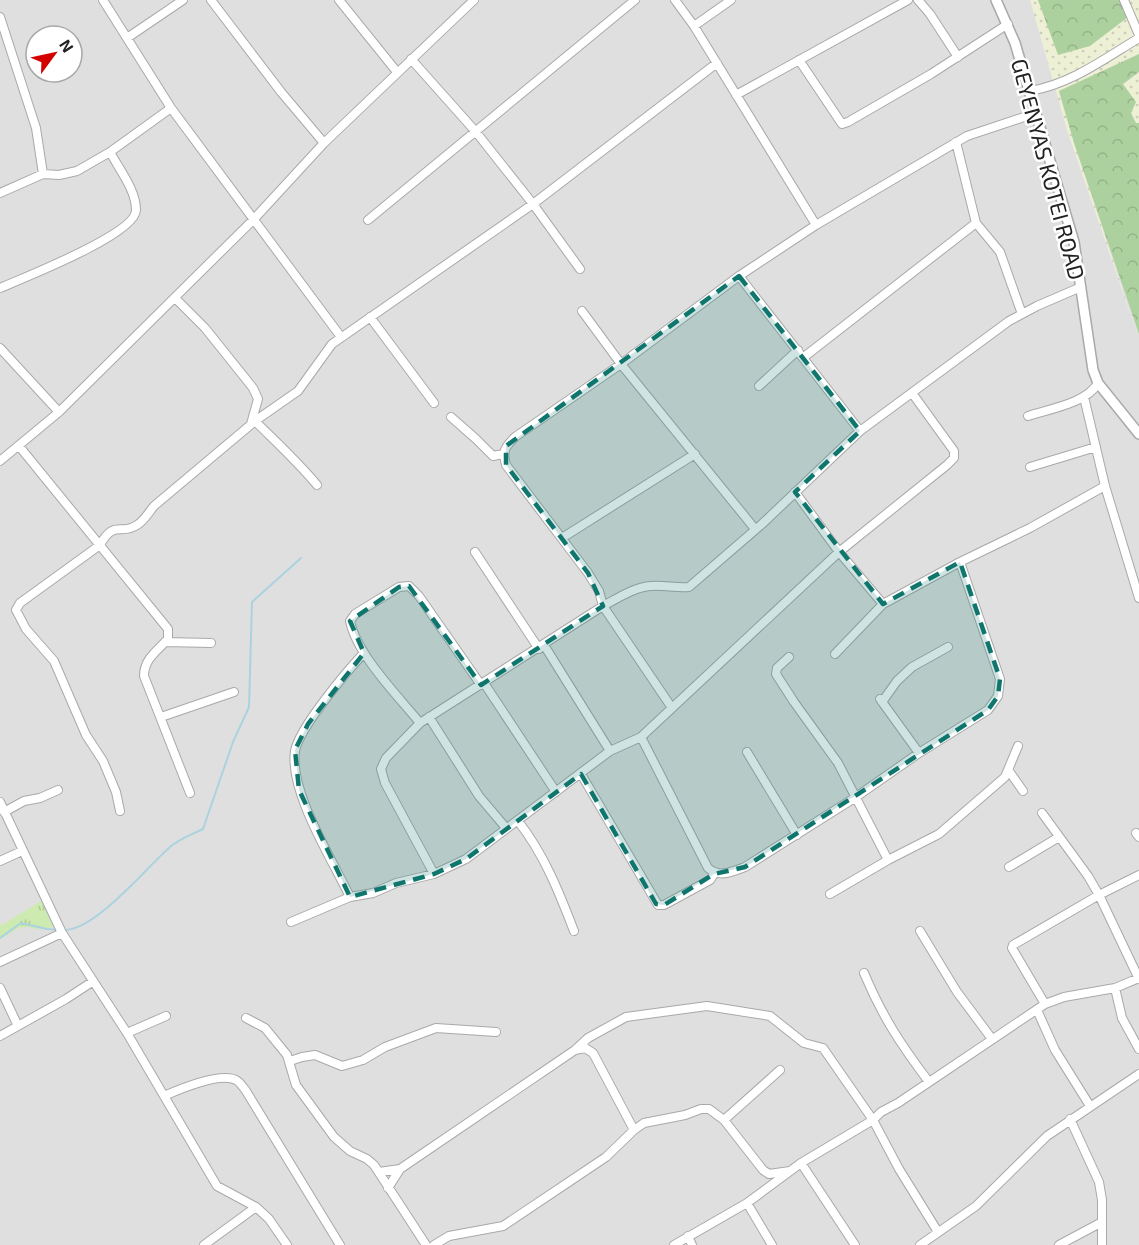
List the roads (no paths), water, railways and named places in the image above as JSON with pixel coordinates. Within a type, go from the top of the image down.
[{"type":"street","points":[[103,0],[171,108],[341,337]]},
{"type":"street","points":[[127,38],[183,0]]},
{"type":"street","points":[[211,0],[324,143]]},
{"type":"street","points":[[339,0],[397,72]]},
{"type":"street","points":[[0,461],[59,412],[254,219],[324,143],[474,0]]},
{"type":"street","points":[[368,220],[635,0]]},
{"type":"street","points":[[675,0],[694,26],[816,225]]},
{"type":"street","points":[[694,26],[731,0]]},
{"type":"street","points":[[736,95],[908,0]]},
{"type":"street","points":[[918,0],[958,57]]},
{"type":"street","name":"GEYENYAS KOTEI ROAD","points":[[996,0],[1008,24],[1030,91],[1074,243],[1091,357],[1098,382],[1139,434]]},
{"type":"street","points":[[1030,91],[1063,83],[1139,37],[1124,0]]},
{"type":"street","points":[[0,17],[30,106],[43,174]]},
{"type":"street","points":[[799,60],[842,124],[958,57],[1008,24]]},
{"type":"street","points":[[411,59],[476,132],[533,204],[580,269]]},
{"type":"street","points":[[120,811],[116,792],[103,761],[86,735],[54,661],[26,628],[16,610],[20,603],[100,545],[107,533],[115,529],[131,528],[140,523],[154,506],[253,423],[297,391],[327,350],[341,337],[533,204],[717,63]]},
{"type":"street","points":[[0,193],[43,174],[59,175],[77,171],[110,152],[171,108]]},
{"type":"street","points":[[672,708],[603,606],[599,591],[506,465],[503,454],[506,446],[515,437],[621,364],[739,276],[816,225],[956,142],[981,130],[1036,113]]},
{"type":"street","points":[[956,142],[976,223],[1000,252],[1022,314]]},
{"type":"street","points":[[0,288],[57,264],[112,235],[132,220],[137,212],[134,195],[110,152]]},
{"type":"street","points":[[804,357],[976,223]]},
{"type":"street","points":[[739,276],[860,431]]},
{"type":"street","points":[[434,874],[385,783],[381,769],[386,758],[420,723],[603,606],[635,590],[652,586],[689,587],[860,431],[1009,321],[1082,287]]},
{"type":"street","points":[[175,298],[205,328],[253,388],[258,399],[253,423]]},
{"type":"street","points":[[582,311],[621,364],[755,529]]},
{"type":"street","points":[[370,317],[434,404]]},
{"type":"street","points":[[0,348],[59,412]]},
{"type":"street","points":[[759,386],[798,350]]},
{"type":"street","points":[[1028,416],[1084,397],[1094,390],[1098,382]]},
{"type":"street","points":[[291,922],[350,897],[434,874],[466,859],[610,751],[641,737],[839,552],[954,458],[954,451],[912,393]]},
{"type":"street","points":[[1084,397],[1105,486],[1139,598]]},
{"type":"street","points":[[451,417],[493,456],[503,454]]},
{"type":"street","points":[[253,423],[298,462],[317,485]]},
{"type":"street","points":[[19,446],[168,629],[169,635],[165,642],[144,667],[144,676],[190,793]]},
{"type":"street","points":[[1030,467],[1096,447]]},
{"type":"street","points":[[562,538],[695,454]]},
{"type":"street","points":[[835,654],[884,604],[1105,486]]},
{"type":"street","points":[[795,492],[839,552],[884,604]]},
{"type":"street","points":[[475,552],[542,647],[610,751]]},
{"type":"street","points":[[641,737],[708,868],[714,874],[725,874],[745,867],[988,710],[998,696],[1000,679],[960,562]]},
{"type":"street","points":[[420,723],[364,653],[352,632],[350,621],[355,614],[399,587],[410,586],[419,596],[556,792]]},
{"type":"street","points":[[165,642],[211,643]]},
{"type":"street","points":[[920,753],[880,700],[912,667],[948,647]]},
{"type":"street","points":[[350,897],[317,832],[300,789],[295,750],[308,724],[348,669],[364,653]]},
{"type":"street","points":[[789,657],[777,668],[776,674],[838,763],[888,860]]},
{"type":"street","points":[[160,717],[234,692]]},
{"type":"street","points":[[429,717],[479,796],[506,828]]},
{"type":"street","points":[[830,894],[888,860],[939,834],[1002,780],[1009,771],[1018,746]]},
{"type":"street","points":[[747,752],[797,835]]},
{"type":"street","points":[[1009,771],[1023,791]]},
{"type":"street","points":[[581,774],[658,905],[664,905],[704,884],[714,874]]},
{"type":"street","points":[[4,812],[24,801],[40,798],[58,790]]},
{"type":"street","points":[[0,802],[62,933],[127,1033],[217,1186],[256,1207],[269,1219],[287,1245]]},
{"type":"street","points":[[674,1245],[747,1203],[801,1163],[873,1120],[881,1112],[1045,1004],[1064,996],[1115,988],[1139,978],[1088,876],[1042,813]]},
{"type":"street","points":[[518,821],[532,838],[554,879],[574,931]]},
{"type":"street","points":[[1009,867],[1059,837]]},
{"type":"street","points":[[0,861],[22,851]]},
{"type":"street","points":[[1045,1004],[1012,948],[1013,945],[1099,895],[1139,875]]},
{"type":"street","points":[[920,931],[957,992],[992,1039]]},
{"type":"street","points":[[0,962],[62,933]]},
{"type":"street","points":[[864,974],[897,1040],[929,1082]]},
{"type":"street","points":[[0,1036],[92,982]]},
{"type":"street","points":[[0,988],[18,1026]]},
{"type":"street","points":[[1115,988],[1122,1018],[1139,1049]]},
{"type":"street","points":[[388,1188],[400,1169],[575,1050],[588,1038],[626,1017],[707,1006],[770,1016],[804,1043],[823,1048],[873,1120],[899,1169],[938,1232]]},
{"type":"street","points":[[1037,1010],[1056,1050],[1090,1106]]},
{"type":"street","points":[[127,1033],[166,1016]]},
{"type":"street","points":[[246,1018],[265,1028],[290,1061],[296,1085],[333,1137],[350,1151],[367,1159],[379,1172],[426,1245]]},
{"type":"street","points":[[290,1061],[315,1055],[342,1066],[363,1060],[385,1047],[436,1028],[496,1032]]},
{"type":"street","points":[[575,1050],[585,1048],[593,1053],[634,1130]]},
{"type":"street","points":[[724,1120],[780,1070]]},
{"type":"street","points":[[920,1245],[976,1206],[1047,1136],[1139,1074]]},
{"type":"street","points":[[164,1096],[208,1080],[230,1078],[240,1083],[340,1245]]},
{"type":"street","points":[[434,1245],[449,1236],[503,1226],[606,1157],[634,1130],[644,1124],[701,1109],[709,1109],[724,1120],[763,1170],[769,1174],[792,1171]]},
{"type":"street","points":[[1070,1119],[1099,1182],[1102,1245]]},
{"type":"street","points":[[801,1163],[855,1245]]},
{"type":"street","points":[[379,1172],[400,1169]]},
{"type":"street","points":[[747,1203],[772,1245]]},
{"type":"street","points":[[204,1245],[256,1207]]},
{"type":"street","points":[[1059,1245],[1102,1222]]},
{"type":"street","points":[[688,1236],[692,1245]]},
{"type":"waterway","points":[[64,930],[77,928],[90,920],[120,896],[170,847],[203,829],[233,742],[249,707],[252,602],[301,558]]},
{"type":"waterway","points":[[0,938],[21,923],[58,930]]}]
